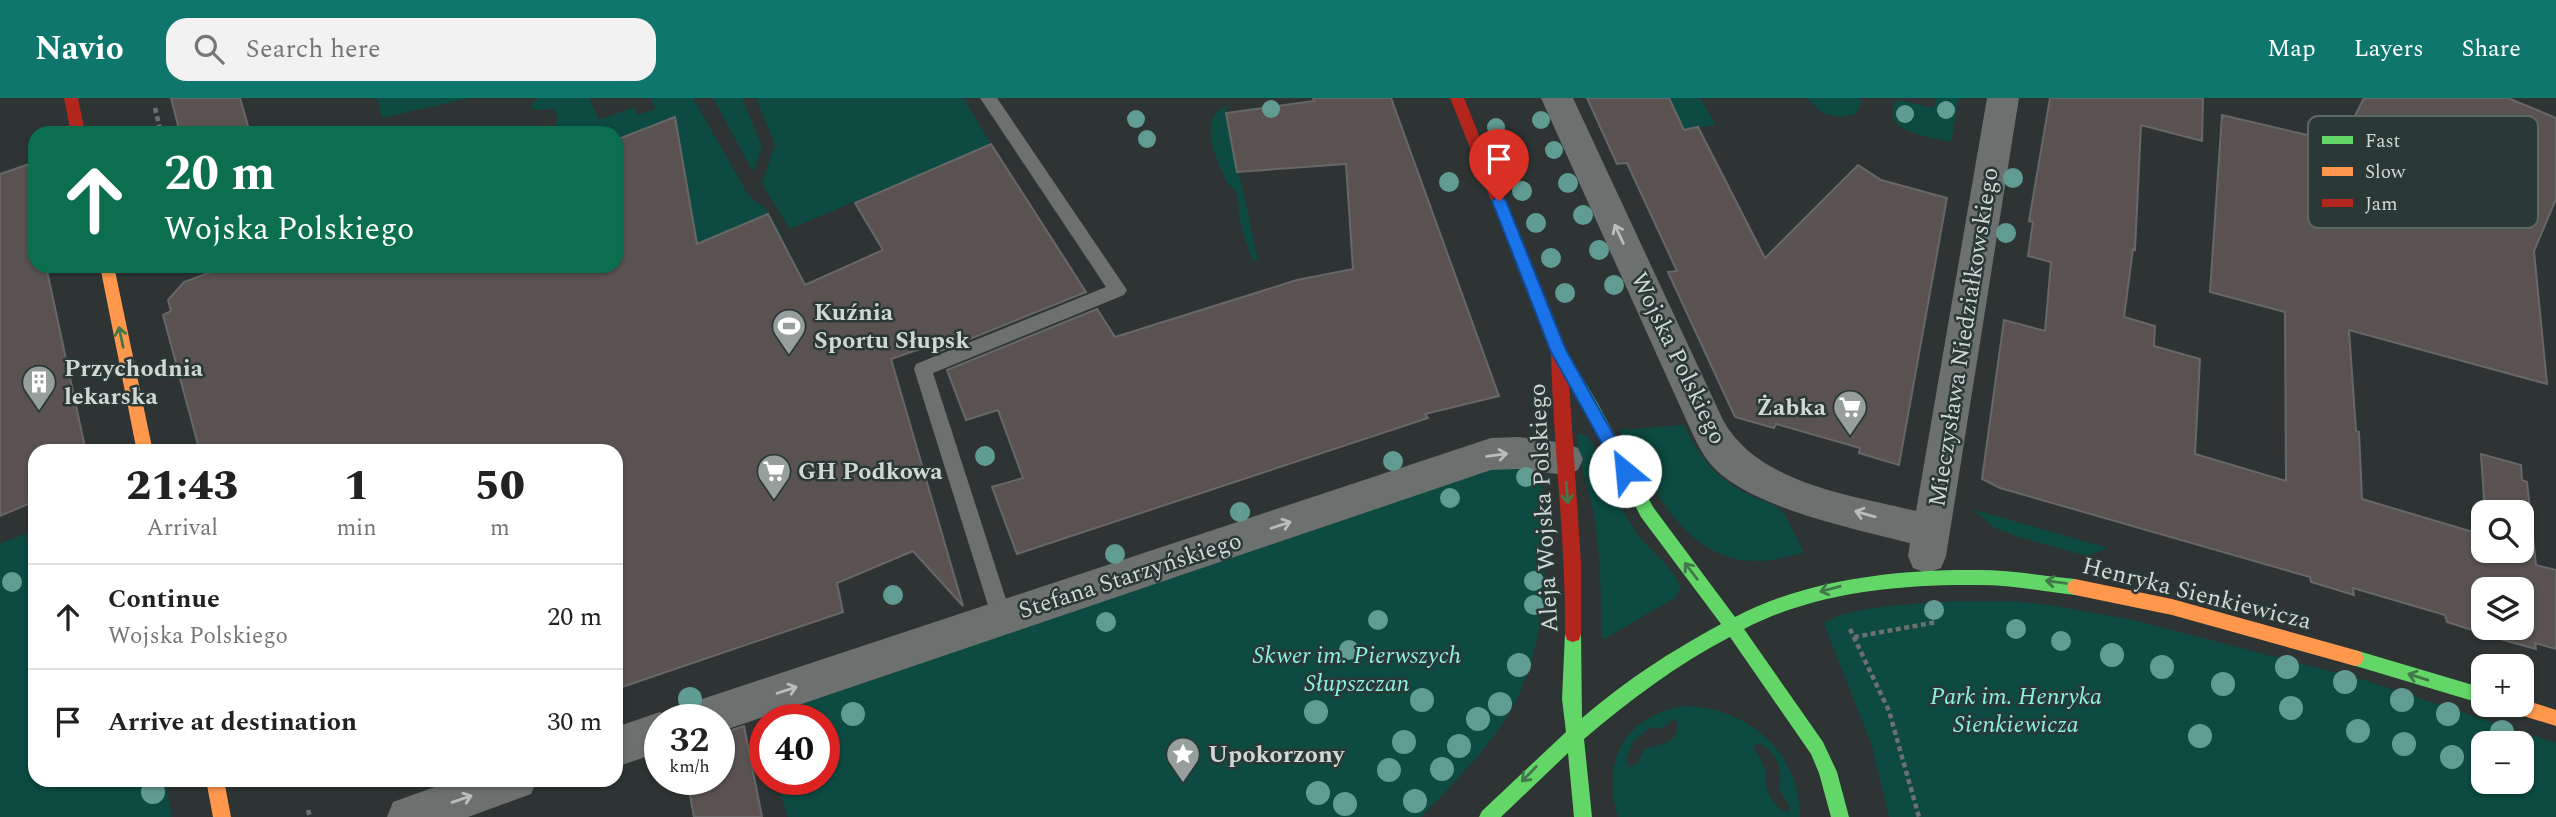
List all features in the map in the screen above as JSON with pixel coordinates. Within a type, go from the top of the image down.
[{"type":"street","points":[[71,98],[77,126]]},
{"type":"street","points":[[1457,98],[1559,352]]},
{"type":"street","name":"Wojska Polskiego","points":[[1558,98],[1706,422],[1717,445],[1730,461],[1751,475],[1810,498],[1931,532]]},
{"type":"street","name":"Mieczysława Niedziałkowskiego","points":[[1925,576],[2003,98]]},
{"type":"street","points":[[108,273],[143,444]]},
{"type":"street","name":"Aleja Wojska Polskiego","points":[[1559,352],[1559,412],[1575,590],[1571,699],[1583,817]]},
{"type":"street","name":"Aleja Wojska Polskiego","points":[[1559,352],[1593,409],[1647,512],[1732,626],[1817,748],[1828,772],[1840,817]]},
{"type":"street","name":"Stefana Starzyńskiego","points":[[735,707],[1491,454],[1519,453],[1564,459]]},
{"type":"street","name":"Henryka Sienkiewicza","points":[[1488,817],[1537,766],[1623,692],[1693,645],[1776,606],[1829,589],[1886,579],[2006,576],[2144,598],[2471,693]]},
{"type":"street","points":[[2534,711],[2556,718]]},
{"type":"street","points":[[623,745],[644,737]]},
{"type":"street","points":[[216,787],[222,817]]},
{"type":"street","points":[[408,817],[496,787]]},
{"type":"lane","points":[[988,98],[1118,290],[923,369],[1002,618]]},
{"type":"path","points":[[155,108],[159,126]]},
{"type":"path","points":[[1845,621],[1889,711],[1919,817]]},
{"type":"path","points":[[1854,638],[1944,621]]},
{"type":"green space","points":[[377,98],[469,98],[382,118]]},
{"type":"green space","points":[[538,98],[589,98],[599,120],[634,107],[637,115],[655,109],[651,98],[693,98],[749,196],[766,210],[782,234],[779,236],[767,214],[697,244],[623,149],[623,126],[556,126],[557,116],[554,109],[534,110],[530,106]]},
{"type":"green space","points":[[713,98],[742,98],[762,146],[753,172]]},
{"type":"green space","points":[[756,98],[963,98],[991,144],[790,229],[762,184],[775,145]]},
{"type":"green space","points":[[1669,98],[1700,98],[1716,125],[1676,131],[1668,114],[1676,112]]},
{"type":"green space","points":[[1808,98],[1859,98],[1862,103],[1855,114],[1835,116],[1817,109]]},
{"type":"green space","points":[[1936,98],[1959,98],[1951,142],[1909,131],[1894,119],[1893,111],[1897,100],[1934,108]]},
{"type":"green space","points":[[1228,105],[1229,107],[1225,108],[1258,260],[1253,261],[1239,217],[1237,196],[1227,182],[1211,139],[1213,119],[1218,111]]},
{"type":"green space","points":[[1684,425],[1696,448],[1718,475],[1738,489],[1772,504],[1784,513],[1804,553],[1762,561],[1731,558],[1708,548],[1689,534],[1658,495],[1619,430]]},
{"type":"green space","points":[[1585,434],[1593,444],[1634,529],[1672,571],[1681,588],[1675,598],[1604,639],[1601,637],[1596,531],[1577,435]]},
{"type":"green space","name":"Skwer im. Pierwszych Słupszczan","points":[[1504,461],[1533,475],[1544,490],[1540,491],[1545,503],[1543,599],[1529,669],[1501,726],[1476,758],[1421,817],[788,817],[781,795],[840,795],[840,704],[796,704]]},
{"type":"green space","points":[[1972,509],[2108,548],[2087,556],[2015,536],[1995,528]]},
{"type":"green space","points":[[28,533],[28,787],[166,787],[172,817],[0,817],[0,544]]},
{"type":"green space","name":"Park im. Henryka Sienkiewicza","points":[[2013,601],[2133,620],[2364,680],[2519,731],[2471,731],[2471,794],[2534,794],[2534,736],[2556,743],[2556,817],[1889,817],[1872,746],[1824,624],[1848,613],[1912,604]]},
{"type":"green space","points":[[1683,706],[1706,708],[1728,714],[1765,737],[1790,772],[1797,793],[1800,817],[1618,817],[1613,797],[1613,778],[1622,745],[1632,731],[1663,712]],"holes":[[[1674,718],[1678,723],[1674,736],[1666,743],[1644,750],[1638,763],[1629,767],[1626,760],[1633,742],[1650,727],[1662,729]],[[1760,743],[1776,759],[1780,775],[1779,790],[1790,807],[1788,812],[1781,810],[1768,792],[1766,770],[1753,746]]]},
{"type":"building","points":[[171,98],[240,98],[248,126],[178,126]]},
{"type":"building","points":[[1313,98],[1391,98],[1499,396],[1425,414],[1428,418],[1017,554],[992,487],[1023,478],[998,410],[966,420],[947,370],[1097,309],[1115,337],[1297,280],[1353,269],[1346,164],[1237,172],[1226,113],[1314,101]]},
{"type":"building","points":[[1587,98],[1669,98],[1684,130],[1698,127],[1765,258],[1858,165],[1881,180],[1947,198],[1899,465],[1859,453],[1860,448],[1776,424],[1774,428],[1735,417],[1668,272],[1677,271],[1627,163],[1617,164]]},
{"type":"building","points":[[2050,98],[2203,98],[2202,141],[2141,125],[2135,250],[2133,249],[2124,317],[2155,326],[2154,346],[2200,359],[2195,454],[2286,481],[2285,312],[2210,292],[2222,115],[2308,135],[2308,228],[2538,228],[2538,116],[2355,116],[2364,98],[2508,98],[2556,118],[2556,199],[2534,251],[2547,384],[2349,330],[2356,431],[2359,432],[2362,499],[2471,531],[2471,563],[2534,563],[2534,547],[2536,565],[2556,570],[2556,649],[2535,643],[2536,649],[2504,640],[2534,640],[2534,577],[2471,577],[2471,630],[2447,622],[2445,615],[2353,588],[2354,595],[2311,582],[2310,577],[2000,488],[1982,479],[2004,320],[2045,331],[2051,262],[2028,256],[2033,222],[2029,221]]},
{"type":"building","points":[[675,117],[697,244],[768,214],[805,285],[883,250],[855,203],[991,144],[1086,292],[940,351],[937,343],[891,359],[963,606],[913,551],[837,583],[843,612],[623,687],[623,444],[198,444],[163,315],[171,311],[168,300],[184,282],[208,273],[623,273],[623,137]]},
{"type":"building","points":[[28,164],[28,273],[48,273],[84,444],[28,444],[28,504],[0,516],[0,174]]},
{"type":"building","points":[[2481,454],[2521,465],[2522,480],[2527,482],[2529,500],[2484,500]]},
{"type":"building","points":[[744,726],[749,751],[749,795],[758,795],[762,817],[694,817],[690,795],[735,795],[735,729]]},
{"type":"traffic: fast","points":[[1546,319],[1559,352],[1593,409],[1647,512],[1732,626],[1817,748],[1828,772],[1840,817]]},
{"type":"traffic: fast","points":[[1488,817],[1554,753],[1619,698],[1683,653],[1750,618],[1821,593],[1897,579],[1981,577],[2075,587]]},
{"type":"traffic: fast","points":[[1573,634],[1571,699],[1583,817]]},
{"type":"traffic: fast","points":[[2355,658],[2471,692]]},
{"type":"traffic: slow","points":[[108,273],[143,444]]},
{"type":"traffic: slow","points":[[2075,587],[2172,607],[2355,658]]},
{"type":"traffic: slow","points":[[2534,711],[2556,718]]},
{"type":"traffic: slow","points":[[216,787],[222,817]]},
{"type":"traffic: jam","points":[[71,98],[77,126]]},
{"type":"traffic: jam","points":[[1457,98],[1546,319]]},
{"type":"traffic: jam","points":[[1559,352],[1573,564],[1573,634]]},
{"type":"place","name":"Kuźnia Sportu Słupsk","points":[[789,356]]},
{"type":"place","name":"Przychodnia lekarska","points":[[39,412]]},
{"type":"place","name":"Żabka","points":[[1850,437]]},
{"type":"place","name":"GH Podkowa","points":[[774,501]]},
{"type":"place","name":"Upokorzony","points":[[1183,784]]},
{"type":"route","points":[[1499,201],[1559,352],[1625,471]]}]
